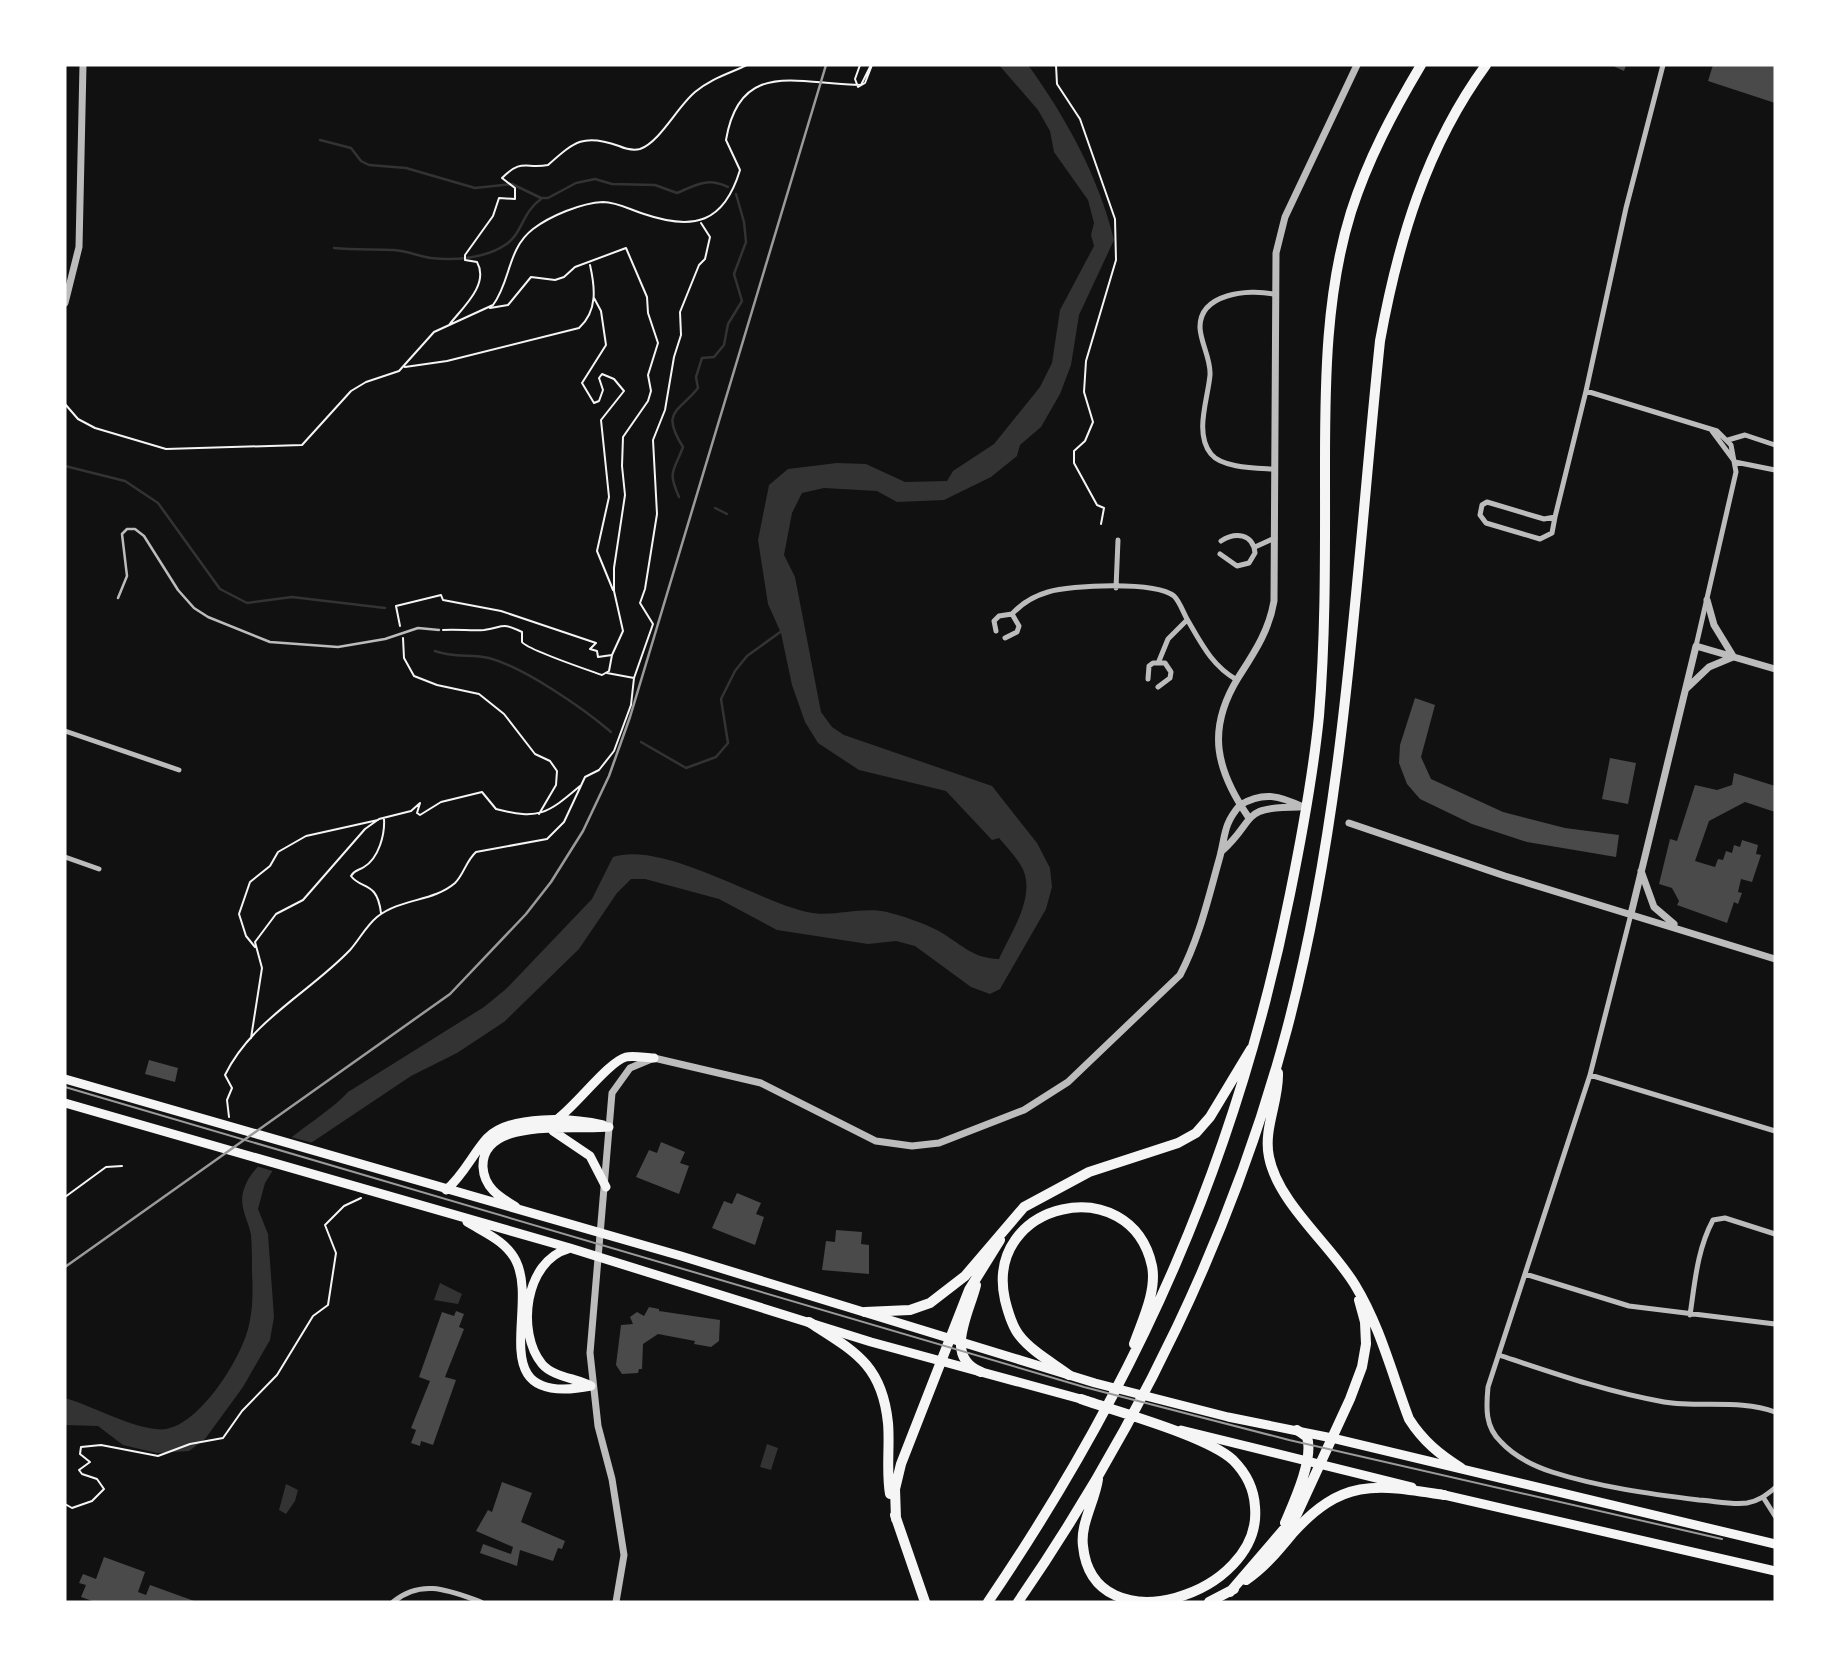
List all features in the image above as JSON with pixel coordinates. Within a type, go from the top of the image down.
[{"type":"highway","points":[[988,1602],[1036,1530],[1122,1380],[1191,1232],[1222,1151],[1255,1043],[1304,821],[1318,720],[1325,617],[1325,395],[1336,282],[1350,214],[1372,155],[1421,65]]},
{"type":"highway","points":[[1018,1602],[1099,1474],[1147,1387],[1205,1264],[1278,1061],[1313,915],[1331,804],[1380,341],[1391,279],[1406,223],[1428,166],[1455,112],[1486,65]]},
{"type":"highway","points":[[865,1311],[915,1308],[950,1290],[1024,1207],[1089,1172],[1178,1143],[1196,1133],[1210,1117],[1255,1043]]},
{"type":"highway","points":[[1278,1061],[1278,1093],[1268,1139],[1275,1176],[1353,1281],[1366,1304],[1409,1419],[1429,1445],[1461,1468]]},
{"type":"highway","points":[[896,1519],[895,1489],[901,1464],[941,1362],[955,1340],[969,1290],[998,1243],[1038,1199]]},
{"type":"highway","points":[[1069,1375],[1018,1335],[1007,1310],[1002,1287],[1004,1263],[1015,1240],[1038,1217],[1063,1207],[1086,1207],[1108,1212],[1125,1221],[1135,1231],[1152,1267],[1152,1287],[1122,1380]]},
{"type":"highway","points":[[1230,1591],[1297,1514],[1358,1380],[1366,1344],[1365,1322],[1353,1281]]},
{"type":"highway","points":[[809,1322],[860,1355],[881,1391],[888,1422],[889,1489],[896,1519],[925,1602]]},
{"type":"highway","points":[[955,1340],[967,1364],[981,1372]]},
{"type":"highway","points":[[1081,1399],[1206,1444],[1225,1454],[1250,1483],[1256,1520],[1252,1535],[1239,1558],[1223,1573],[1185,1596],[1153,1602],[1122,1599],[1096,1580],[1083,1546],[1099,1474]]},
{"type":"highway","points":[[1279,1536],[1297,1494],[1306,1460],[1308,1440],[1297,1430]]},
{"type":"highway","points":[[1209,1602],[1253,1575],[1310,1515],[1339,1494],[1376,1486],[1444,1494]]},
{"type":"main road","points":[[556,1120],[574,1107],[613,1063],[628,1056],[654,1058]]},
{"type":"main road","points":[[65,1079],[865,1311],[1069,1375],[1228,1417],[1332,1438],[1775,1544]]},
{"type":"main road","points":[[65,1103],[570,1248],[674,1283],[941,1362],[1184,1430],[1775,1571]]},
{"type":"main road","points":[[446,1190],[485,1140],[501,1128],[516,1123],[556,1120],[584,1121],[609,1127]]},
{"type":"main road","points":[[526,1213],[492,1190],[484,1173],[485,1154],[493,1143],[506,1135],[549,1129],[584,1130],[609,1127]]},
{"type":"main road","points":[[549,1129],[569,1139],[590,1156],[606,1187]]},
{"type":"main road","points":[[453,1214],[503,1244],[517,1263],[522,1282],[519,1346],[525,1368],[536,1380],[551,1388],[591,1386]]},
{"type":"main road","points":[[570,1248],[547,1259],[537,1275],[531,1289],[529,1336],[534,1352],[548,1370],[591,1386]]},
{"type":"street","points":[[65,303],[79,247],[83,65]]},
{"type":"street","points":[[1249,818],[1221,765],[1218,738],[1221,712],[1259,644],[1271,616],[1275,538],[1273,294],[1276,253],[1283,222],[1357,65]]},
{"type":"street","points":[[1555,517],[1544,519],[1487,502],[1480,510],[1486,523],[1540,539],[1552,533],[1587,391],[1626,208],[1663,65]]},
{"type":"street","points":[[1273,294],[1250,290],[1226,296],[1212,304],[1201,317],[1200,330],[1210,367],[1203,438],[1209,452],[1225,462],[1273,469]]},
{"type":"street","points":[[1587,391],[1717,431],[1728,440],[1735,462],[1734,482],[1686,689],[1590,1075],[1488,1387],[1486,1409],[1489,1427],[1500,1442],[1521,1458],[1550,1472],[1651,1494],[1745,1503],[1763,1497],[1775,1488]]},
{"type":"street","points":[[1712,431],[1735,462],[1775,470]]},
{"type":"street","points":[[1728,440],[1745,435],[1775,444]]},
{"type":"street","points":[[1221,541],[1228,537],[1245,536],[1255,547]]},
{"type":"street","points":[[1255,547],[1275,538]]},
{"type":"street","points":[[1116,588],[1118,540]]},
{"type":"street","points":[[1220,554],[1231,564],[1243,566],[1253,559],[1255,547]]},
{"type":"street","points":[[996,631],[995,621],[999,616],[1012,614],[1027,601],[1048,592],[1076,587],[1165,590],[1177,600],[1216,664],[1237,680]]},
{"type":"street","points":[[1707,600],[1713,625],[1733,657]]},
{"type":"street","points":[[1005,638],[1017,632],[1019,626],[1012,614]]},
{"type":"street","points":[[1148,679],[1149,666],[1159,661],[1167,640],[1187,620]]},
{"type":"street","points":[[1696,646],[1775,669]]},
{"type":"street","points":[[1686,689],[1709,667],[1733,657]]},
{"type":"street","points":[[1158,687],[1167,683],[1171,673],[1165,663],[1159,661]]},
{"type":"street","points":[[65,731],[178,770]]},
{"type":"street","points":[[616,1602],[624,1555],[612,1479],[591,1386],[590,1353],[612,1093],[630,1068],[654,1058],[761,1083],[876,1142],[912,1146],[951,1140],[1024,1110],[1068,1082],[1180,975],[1191,954],[1221,852],[1221,835],[1240,805],[1260,797],[1280,796],[1303,807],[1269,808],[1249,818],[1235,840],[1221,852]]},
{"type":"street","points":[[1349,823],[1505,876],[1775,959]]},
{"type":"street","points":[[65,857],[99,869]]},
{"type":"street","points":[[1641,869],[1658,911],[1674,924],[1694,933]]},
{"type":"street","points":[[1590,1075],[1775,1131]]},
{"type":"street","points":[[1690,1315],[1696,1268],[1705,1236],[1713,1220],[1725,1218],[1775,1234]]},
{"type":"street","points":[[1525,1273],[1629,1306],[1775,1324]]},
{"type":"street","points":[[1499,1355],[1583,1383],[1665,1402],[1731,1405],[1775,1412]]},
{"type":"street","points":[[1763,1497],[1775,1516]]},
{"type":"street","points":[[393,1602],[418,1589],[432,1587],[481,1602]]},
{"type":"lane","points":[[118,598],[127,576],[122,534],[127,529],[135,529],[144,536],[178,590],[194,608],[208,617],[270,642],[338,647],[418,628],[439,630]]},
{"type":"path","points":[[449,326],[476,291],[480,277],[477,262],[465,260],[465,255],[493,216],[499,198],[515,199],[515,188],[502,178],[517,164],[548,165],[568,146],[586,139],[630,150],[648,145],[695,93],[722,73],[747,65]]},
{"type":"path","points":[[860,65],[855,79],[858,87],[865,83],[871,65]]},
{"type":"path","points":[[489,308],[497,299],[517,246],[529,232],[552,218],[604,202],[666,220],[700,222],[718,212],[736,183],[740,170],[726,140],[741,101],[758,84],[779,81],[861,85],[871,65]]},
{"type":"path","points":[[1056,65],[1057,84],[1080,119],[1115,219],[1116,260],[1086,360],[1084,392],[1093,422],[1085,441],[1074,451],[1074,463],[1097,505],[1104,508],[1101,524]]},
{"type":"path","points":[[232,1124],[227,1100],[232,1088],[225,1075],[241,1047],[282,1007],[350,950],[382,915],[401,903],[438,895],[457,881],[476,852],[547,839],[564,822],[585,777],[599,770],[614,751],[631,705],[634,678],[653,624],[640,603],[645,589],[657,514],[653,440],[665,410],[674,356],[681,335],[680,312],[699,265],[705,259],[710,237],[700,222]]},
{"type":"path","points":[[404,368],[428,337],[489,308],[508,305],[531,277],[555,280],[564,277],[575,267],[590,264],[608,253],[626,248],[629,251],[633,267],[647,297],[648,313],[658,343],[650,365],[651,391],[648,401],[627,429],[621,452],[625,495],[615,548],[614,591],[623,631],[612,655],[612,664],[606,673]]},
{"type":"path","points":[[65,404],[78,419],[95,428],[166,449],[302,445],[309,440],[330,411],[351,391],[404,368],[447,361],[579,328],[591,312],[594,298],[590,264]]},
{"type":"path","points":[[594,298],[601,311],[606,345],[582,383],[594,403],[598,401],[603,390],[599,378],[602,374],[614,379],[624,391],[601,420],[609,497],[597,551],[600,565],[614,591]]},
{"type":"path","points":[[539,814],[556,785],[557,771],[550,761],[535,754],[504,714],[479,694],[437,685],[414,676],[404,658],[396,606],[441,595],[441,599],[500,611],[576,635],[596,643],[590,649],[597,651],[598,657],[612,655]]},
{"type":"path","points":[[439,630],[485,630],[498,624],[509,625],[522,632],[522,642],[532,651],[556,656],[603,675],[606,673],[613,677],[634,678]]},
{"type":"path","points":[[256,948],[246,936],[239,914],[250,881],[270,866],[278,852],[306,836],[411,811],[421,803],[417,813],[423,814],[441,803],[482,792],[496,809],[533,817],[558,806],[582,785]]},
{"type":"path","points":[[382,915],[374,892],[351,876],[355,870],[365,867],[378,850],[384,818]]},
{"type":"path","points":[[250,1039],[262,968],[256,942],[262,930],[276,914],[303,900],[365,829],[379,820]]},
{"type":"path","points":[[65,1197],[106,1167],[122,1166]]},
{"type":"path","points":[[65,1504],[72,1508],[85,1505],[104,1489],[97,1479],[82,1474],[79,1470],[90,1462],[80,1454],[80,1447],[101,1445],[136,1454],[165,1455],[190,1444],[217,1440],[228,1434],[242,1411],[276,1375],[313,1316],[328,1305],[336,1253],[325,1225],[344,1206],[362,1197]]},
{"type":"shaded area","points":[[999,65],[1028,65],[1042,85],[1080,149],[1100,194],[1114,240],[1079,315],[1071,365],[1060,394],[1041,427],[1020,445],[1017,456],[991,477],[944,500],[897,502],[877,491],[824,488],[802,493],[792,513],[784,555],[795,577],[821,712],[832,727],[844,735],[992,786],[1037,843],[1050,868],[1052,887],[1046,909],[1000,989],[990,994],[971,987],[915,946],[896,941],[868,944],[777,930],[719,899],[645,879],[631,879],[617,893],[579,949],[504,1022],[457,1053],[411,1076],[275,1167],[265,1183],[258,1209],[268,1234],[274,1317],[270,1340],[243,1387],[205,1439],[189,1451],[157,1453],[123,1445],[98,1426],[65,1425],[65,1398],[130,1423],[156,1429],[166,1429],[179,1424],[205,1403],[229,1371],[245,1339],[250,1319],[253,1292],[251,1235],[242,1195],[250,1176],[275,1150],[348,1092],[484,1007],[506,989],[592,899],[613,857],[634,854],[683,864],[807,912],[887,912],[931,927],[980,956],[999,959],[1025,900],[1025,875],[1020,864],[999,838],[992,840],[946,791],[859,770],[818,743],[805,722],[792,685],[781,633],[768,604],[758,540],[769,485],[788,469],[837,463],[866,464],[905,482],[947,481],[953,471],[994,444],[1040,387],[1052,363],[1060,310],[1094,246],[1091,235],[1094,223],[1088,200],[1054,152],[1050,131],[1038,110]]},
{"type":"shaded area","points":[[440,1283],[462,1294],[458,1304],[434,1300]]},
{"type":"shaded area","points":[[767,1444],[778,1448],[771,1470],[760,1467]]},
{"type":"shaded area","points":[[286,1484],[298,1490],[295,1501],[286,1514],[279,1510]]},
{"type":"pier","points":[[287,1136],[317,1144],[276,1172],[256,1166]]},
{"type":"building","points":[[1611,65],[1626,65],[1624,71]]},
{"type":"building","points":[[1713,65],[1775,65],[1775,103],[1708,81]]},
{"type":"building","points":[[1415,698],[1435,705],[1421,757],[1431,779],[1503,812],[1565,828],[1619,835],[1616,857],[1527,842],[1472,824],[1420,799],[1407,784],[1399,763],[1400,745]]},
{"type":"building","points":[[1610,758],[1636,763],[1628,804],[1602,799]]},
{"type":"building","points":[[1734,773],[1775,786],[1775,812],[1745,802],[1709,821],[1695,861],[1715,867],[1718,859],[1723,860],[1726,851],[1732,853],[1734,845],[1740,847],[1742,840],[1758,845],[1756,854],[1761,855],[1752,882],[1741,879],[1738,892],[1742,893],[1738,904],[1734,902],[1727,923],[1677,905],[1679,901],[1672,888],[1659,884],[1670,839],[1677,841],[1695,785],[1717,790],[1732,785]]},
{"type":"building","points":[[149,1060],[178,1068],[175,1082],[145,1074]]},
{"type":"building","points":[[661,1142],[685,1152],[680,1163],[689,1166],[679,1194],[636,1177],[649,1150],[657,1153]]},
{"type":"building","points":[[737,1193],[761,1203],[756,1214],[764,1217],[755,1245],[712,1228],[724,1201],[732,1204]]},
{"type":"building","points":[[836,1230],[862,1232],[861,1244],[869,1245],[869,1274],[822,1270],[826,1241],[835,1242]]},
{"type":"building","points":[[649,1307],[659,1311],[720,1320],[719,1341],[711,1347],[658,1334],[643,1344],[642,1369],[639,1369],[638,1373],[622,1374],[616,1365],[621,1325],[633,1324],[630,1317],[637,1312],[644,1316]]},
{"type":"building","points":[[456,1311],[464,1314],[459,1327],[464,1329],[445,1377],[456,1380],[433,1445],[421,1441],[420,1446],[411,1443],[416,1430],[411,1428],[430,1381],[419,1377],[442,1312],[454,1316]]},
{"type":"building","points":[[502,1482],[532,1493],[521,1522],[565,1541],[562,1549],[558,1548],[553,1561],[520,1550],[517,1566],[480,1553],[483,1544],[511,1554],[513,1547],[476,1531],[488,1510],[492,1512]]},
{"type":"building","points":[[104,1557],[145,1572],[138,1592],[146,1595],[150,1585],[197,1602],[95,1602],[81,1597],[86,1585],[79,1583],[83,1574],[96,1579]]},
{"type":"waterway","points":[[320,140],[351,148],[361,161],[369,165],[406,168],[475,188],[512,184],[541,198],[548,198],[576,183],[595,179],[612,184],[655,185],[677,193],[708,182],[728,187]]},
{"type":"waterway","points":[[679,497],[673,476],[683,447],[676,435],[673,419],[679,408],[698,388],[696,377],[702,358],[714,357],[724,345],[728,324],[742,301],[734,274],[746,242],[744,222],[736,194]]},
{"type":"waterway","points":[[334,248],[394,250],[440,259],[479,256],[511,241],[530,210],[541,199]]},
{"type":"waterway","points":[[65,466],[125,481],[158,503],[220,589],[247,603],[292,597],[385,608]]},
{"type":"waterway","points":[[715,508],[727,514]]},
{"type":"waterway","points":[[641,742],[686,768],[716,757],[728,743],[721,699],[735,671],[747,656],[783,630]]},
{"type":"waterway","points":[[435,651],[489,658],[519,670],[553,690],[611,732]]},
{"type":"tram line","points":[[65,1087],[1084,1387],[1289,1440],[1722,1539]]},
{"type":"railway","points":[[65,1267],[450,994],[526,914],[551,882],[583,831],[609,776],[630,717],[826,65]]}]
